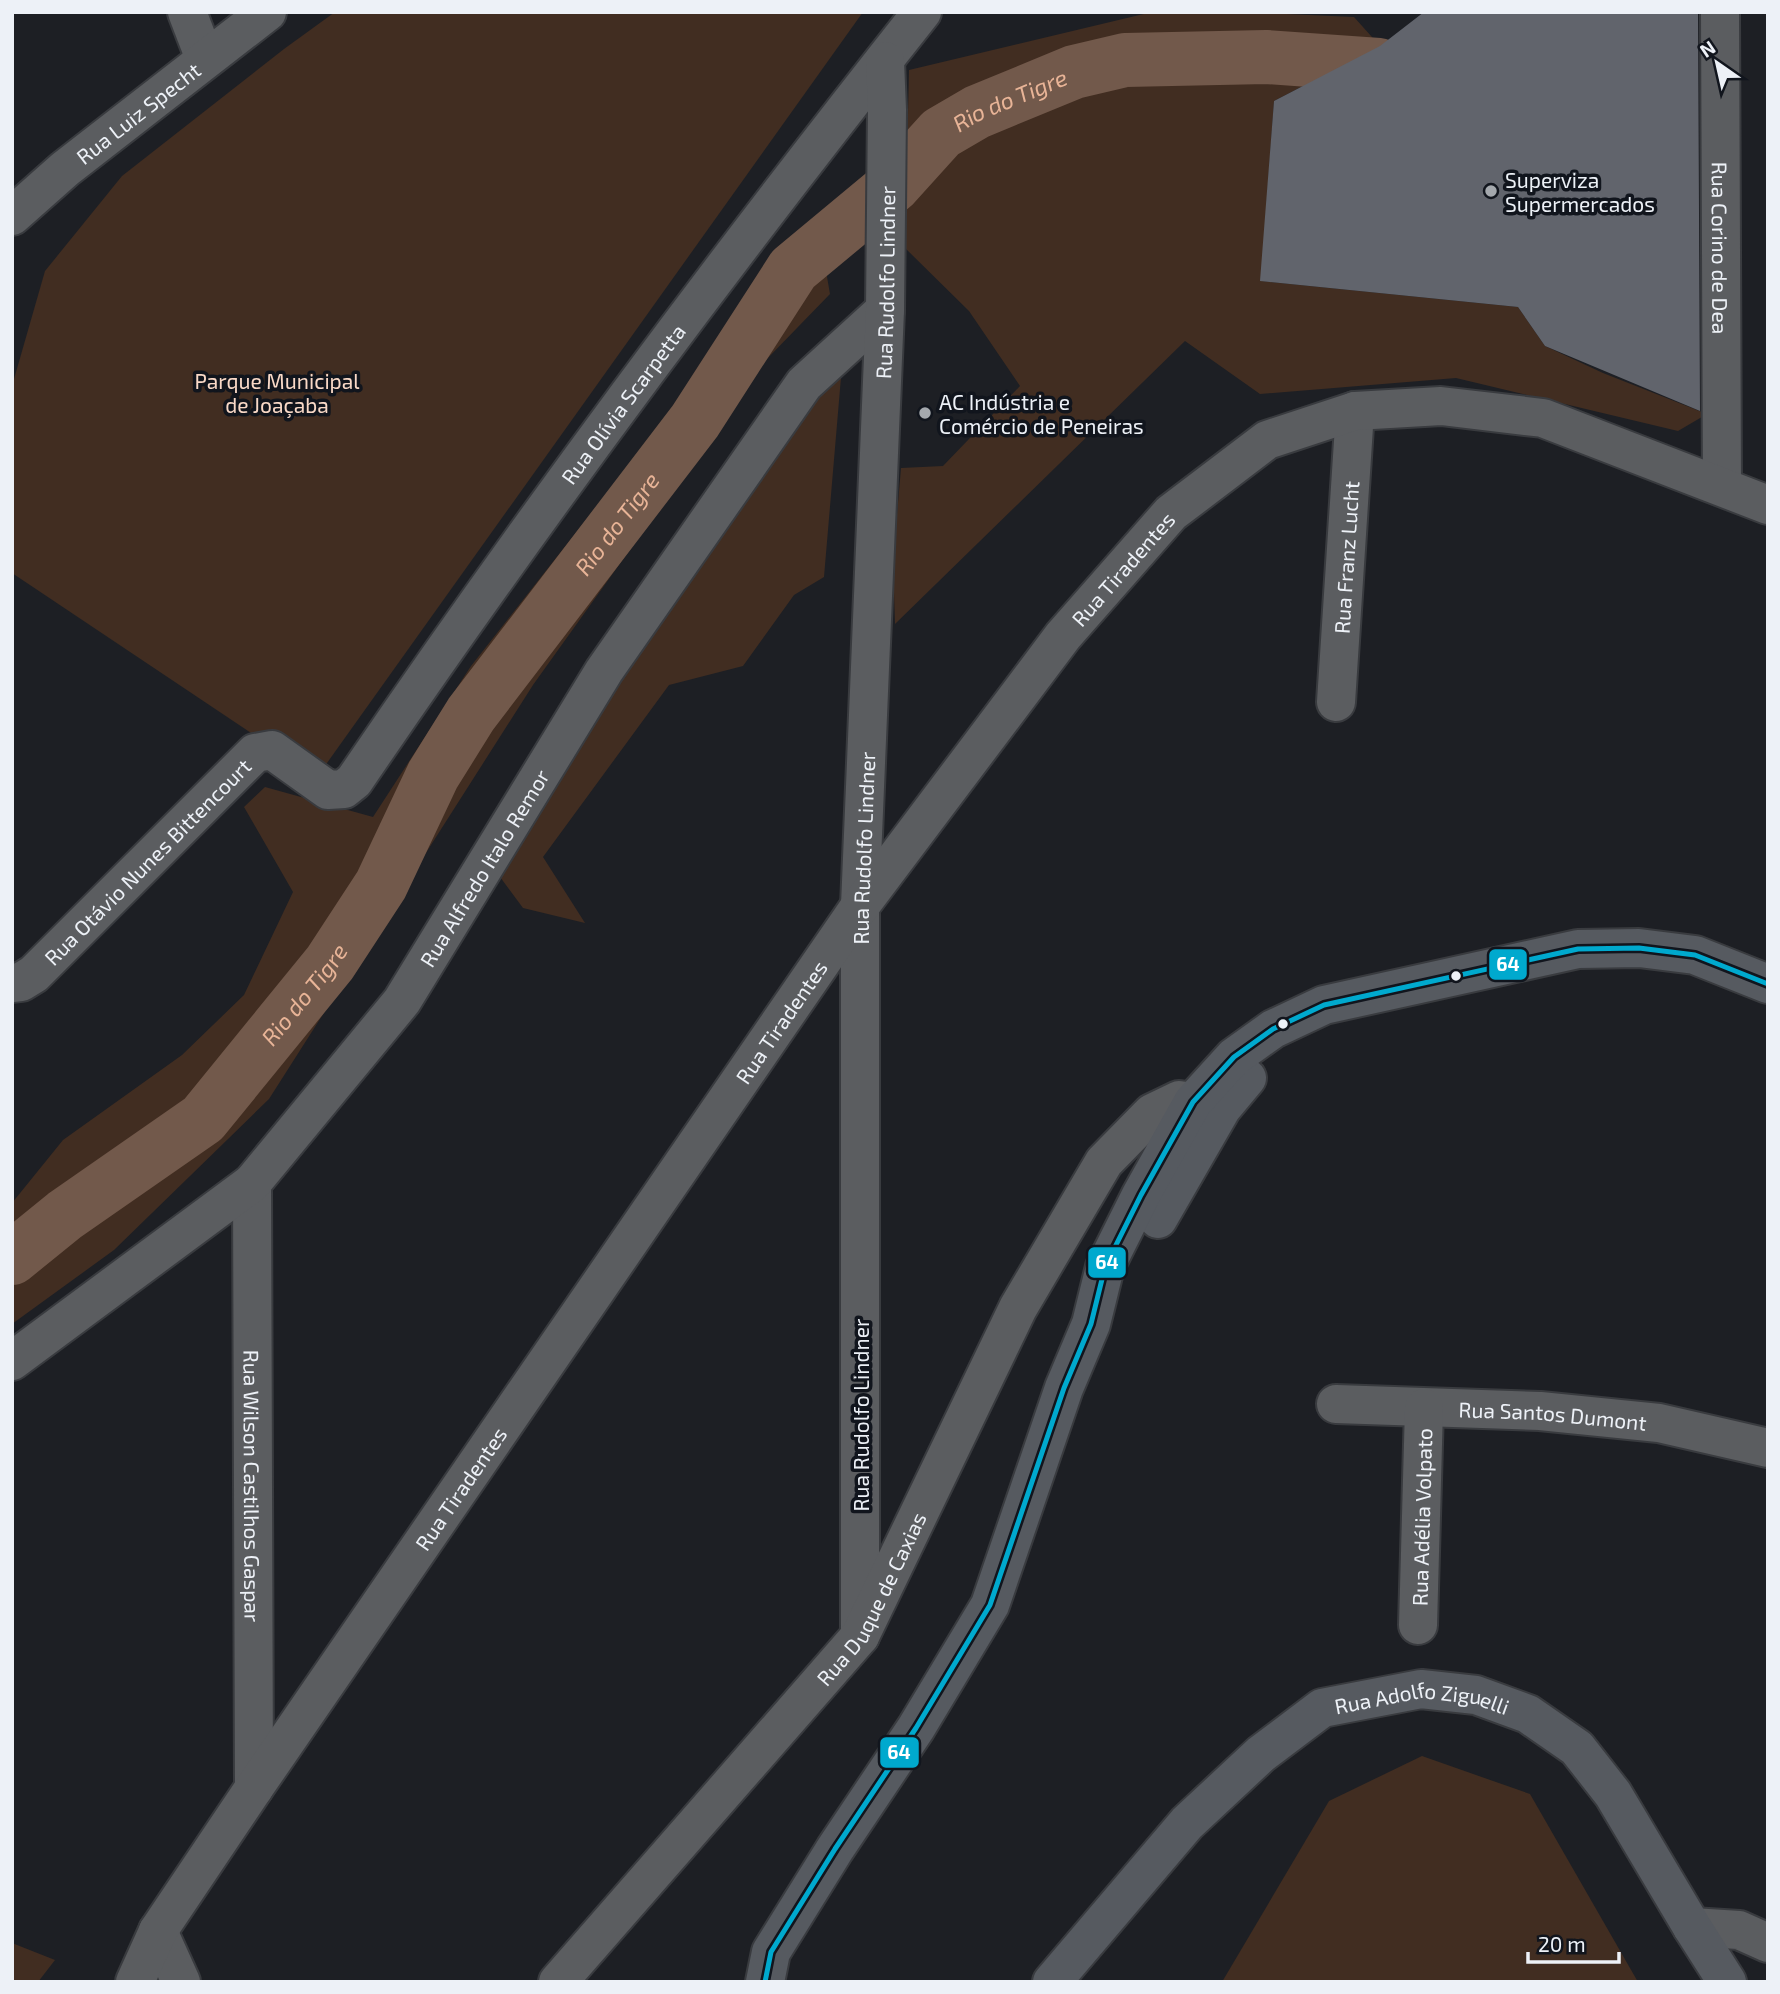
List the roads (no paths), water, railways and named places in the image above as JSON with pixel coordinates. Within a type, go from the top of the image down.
[{"type":"main road","points":[[765,1982],[771,1952],[835,1849],[916,1728],[990,1605],[1064,1388],[1091,1324],[1121,1283],[1192,1123],[1222,1108],[1279,1048],[1380,993],[1578,949],[1639,948],[1695,955],[1768,984]]},
{"type":"main road","name":"Rua Adolfo Ziguelli","points":[[1052,1982],[1187,1822],[1261,1754],[1322,1708],[1421,1689],[1476,1695],[1528,1714],[1577,1748],[1614,1794],[1727,1982]]},
{"type":"street","points":[[187,12],[205,59]]},
{"type":"street","name":"Rua Luiz Specht","points":[[12,216],[65,169],[267,12]]},
{"type":"street","name":"Rua Corino de Dea","points":[[1720,12],[1722,486]]},
{"type":"street","name":"Rua Rudolfo Lindner","points":[[860,1636],[860,906],[885,310],[887,110],[905,30]]},
{"type":"street","name":"Rua Olívia Scarpetta","points":[[354,780],[432,665],[657,356],[905,30]]},
{"type":"street","name":"Rua Alfredo Italo Remor","points":[[12,1361],[252,1183],[402,1001],[604,671],[804,384],[885,310]]},
{"type":"street","name":"Rua Tiradentes","points":[[135,1982],[158,1931],[254,1788],[860,906],[1063,636],[1171,513],[1267,440],[1355,411],[1441,406],[1542,418],[1768,505]]},
{"type":"street","name":"Rua Franz Lucht","points":[[1336,702],[1355,411]]},
{"type":"street","name":"Rua Otávio Nunes Bittencourt","points":[[12,983],[21,982],[34,974],[255,753],[272,750],[328,790],[344,789],[354,780]]},
{"type":"street","name":"Rua Duque de Caxias","points":[[558,1982],[860,1636],[1018,1308],[1104,1162],[1152,1113],[1179,1100],[1192,1123]]},
{"type":"street","name":"Rua Wilson Castilhos Gaspar","points":[[252,1183],[254,1788]]},
{"type":"street","name":"Rua Santos Dumont","points":[[1336,1404],[1540,1411],[1658,1423],[1768,1448]]},
{"type":"street","name":"Rua Adélia Volpato","points":[[1418,1625],[1424,1408]]},
{"type":"street","points":[[1692,1927],[1739,1930],[1768,1943]]},
{"type":"street","points":[[158,1931],[181,1982]]},
{"type":"waterway","name":"Rio do Tigre","points":[[12,1258],[65,1215],[203,1119],[330,963],[381,885],[433,775],[471,714],[695,421],[793,269],[894,185],[941,133],[977,112],[1074,72],[1125,60],[1266,57],[1379,65]]},
{"type":"place","name":"Superviza Supermercados","points":[[1491,191]]},
{"type":"place","name":"AC Indústria e Comércio de Peneiras","points":[[925,413]]},
{"type":"park label","name":"Parque Municipal de Joaçaba","points":[[277,392]]}]
